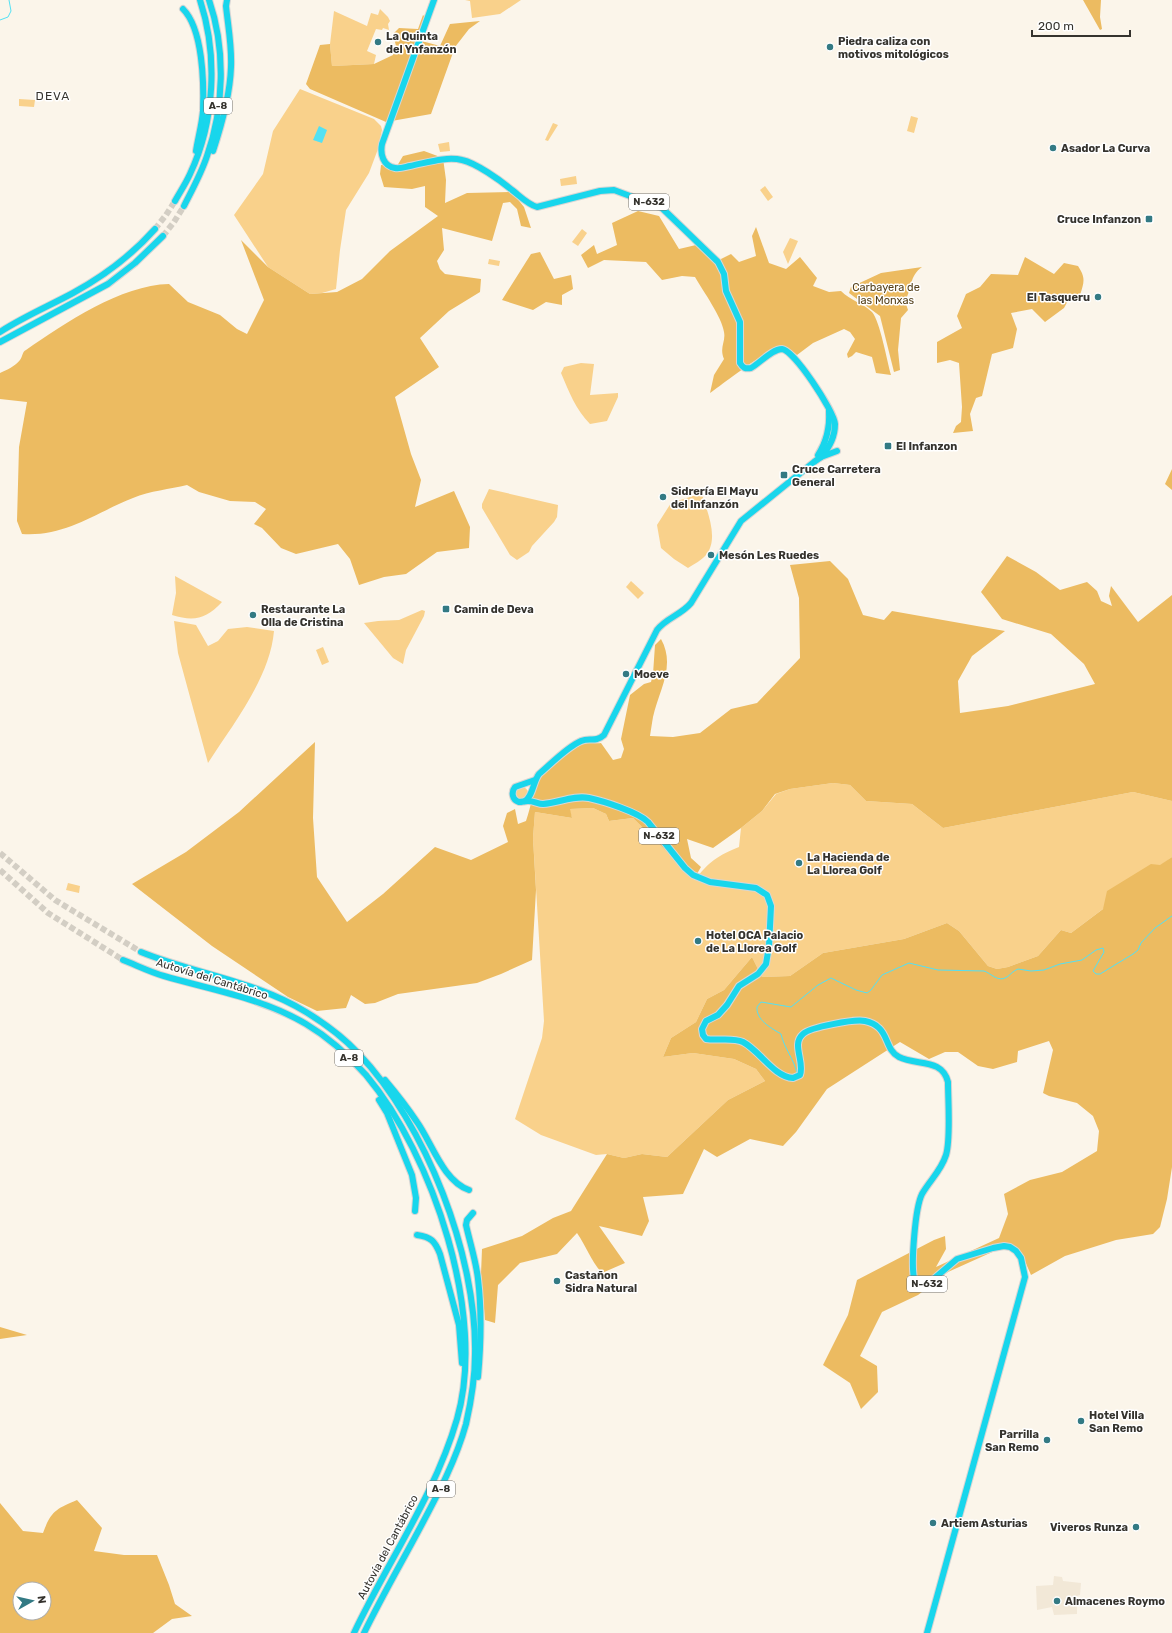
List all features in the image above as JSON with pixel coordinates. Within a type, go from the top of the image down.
[{"type":"highway","name":"A-8","points":[[183,9],[192,21],[197,36],[202,77],[203,112],[194,156],[175,201],[190,175],[197,157],[209,112],[211,58],[208,32],[200,0]]},
{"type":"highway","name":"A-8","points":[[184,206],[207,157],[218,111],[220,57],[217,31],[209,0]]},
{"type":"highway","points":[[187,200],[194,192],[211,157],[230,86],[231,47],[226,6],[227,0]]},
{"type":"highway","name":"N-632","points":[[434,0],[382,144],[381,149],[384,161],[396,168],[442,160],[462,160],[486,172],[511,189],[526,202],[537,207],[607,190],[630,195],[662,208],[713,257],[721,267],[724,274],[726,291],[740,322],[740,363],[742,367],[746,369],[751,368],[777,350],[786,350],[795,357],[834,419],[834,433],[831,444],[821,457],[744,518],[735,530],[691,603],[684,610],[660,626],[604,735],[598,740],[584,740],[574,746],[539,774],[535,780]]},
{"type":"highway","points":[[0,332],[15,322],[74,292],[107,272],[126,258],[155,229]]},
{"type":"highway","points":[[0,342],[108,284],[135,264],[163,236]]},
{"type":"highway","name":"N-632","points":[[814,462],[826,440],[830,425],[829,409]]},
{"type":"highway","points":[[821,457],[837,451],[829,439],[830,425]]},
{"type":"highway","points":[[822,449],[831,444],[838,443],[834,433]]},
{"type":"highway","points":[[535,780],[514,787],[512,793],[517,800],[538,803]]},
{"type":"highway","points":[[525,801],[529,798],[535,780]]},
{"type":"highway","points":[[523,784],[528,787],[530,793],[538,803]]},
{"type":"highway","name":"N-632","points":[[538,803],[545,804],[574,798],[588,798],[635,813],[643,817],[648,822],[685,868],[693,875],[710,882],[756,888],[767,895],[772,910],[766,964],[758,974],[739,986],[727,1005],[718,1015],[706,1021],[702,1029],[706,1039],[734,1039],[746,1044],[782,1075],[788,1078],[793,1078],[800,1075],[802,1069],[798,1046],[798,1040],[801,1035],[812,1029],[857,1020],[870,1022],[880,1028],[892,1051],[899,1057],[939,1068],[946,1076],[948,1082],[947,1153],[944,1163],[924,1191],[919,1204],[913,1268],[914,1278],[921,1284],[926,1284],[957,1259],[999,1247],[1010,1247],[1016,1251],[1021,1258],[1025,1277],[928,1633]]},
{"type":"highway","name":"Autovía del Cantábrico","points":[[141,952],[255,988],[308,1013],[334,1032],[359,1054],[386,1087],[421,1146],[442,1191],[455,1231],[467,1277],[478,1332],[474,1378],[465,1425],[458,1450],[443,1485],[364,1633]]},
{"type":"highway","name":"Autovía del Cantábrico","points":[[123,960],[162,975],[252,1000],[286,1013],[333,1043],[358,1067],[390,1109],[420,1166],[444,1226],[458,1279],[464,1312],[463,1334],[466,1374],[463,1395],[446,1456],[354,1633]]},
{"type":"highway","points":[[359,1054],[368,1061],[390,1085],[418,1123],[447,1174],[461,1187],[469,1190]]},
{"type":"highway","points":[[358,1067],[387,1113],[400,1143],[415,1187],[416,1198],[414,1211]]},
{"type":"highway","points":[[473,1213],[467,1220],[466,1225],[478,1278],[478,1332]]},
{"type":"highway","points":[[417,1235],[429,1238],[436,1244],[463,1334]]},
{"type":"shaded area","points":[[465,0],[521,0],[500,14],[472,18],[470,1]]},
{"type":"shaded area","points":[[380,9],[390,21],[388,24],[389,30],[383,28],[382,30],[376,29],[367,51],[376,55],[374,64],[332,66],[330,44],[334,11],[367,26],[371,13],[378,15]]},
{"type":"shaded area","points":[[300,89],[374,119],[381,126],[382,130],[378,149],[369,173],[346,210],[336,289],[322,293],[310,294],[268,267],[234,215],[263,174],[273,131]]},
{"type":"shaded area","points":[[19,99],[35,100],[34,107],[19,106]]},
{"type":"shaded area","points":[[911,116],[918,118],[914,133],[907,131]]},
{"type":"shaded area","points":[[553,123],[558,125],[548,141],[545,140]]},
{"type":"shaded area","points":[[449,142],[450,151],[440,152],[438,144]]},
{"type":"shaded area","points":[[576,176],[577,184],[561,186],[560,179]]},
{"type":"shaded area","points":[[765,186],[773,197],[768,201],[760,190]]},
{"type":"shaded area","points":[[582,229],[587,233],[578,246],[572,242]]},
{"type":"shaded area","points":[[790,238],[798,241],[788,264],[783,252]]},
{"type":"shaded area","points":[[489,259],[500,261],[499,266],[488,264]]},
{"type":"shaded area","points":[[581,363],[594,364],[590,395],[618,393],[618,397],[607,421],[590,424],[577,407],[567,387],[561,373],[564,367]]},
{"type":"shaded area","points":[[489,489],[558,505],[557,517],[554,522],[532,546],[529,552],[517,560],[510,555],[482,508],[482,504]]},
{"type":"shaded area","points":[[701,491],[711,523],[712,540],[706,555],[688,568],[661,548],[657,525],[671,503],[693,496]]},
{"type":"shaded area","points":[[175,576],[222,602],[211,612],[199,618],[187,618],[172,615],[176,593]]},
{"type":"shaded area","points":[[631,581],[644,593],[638,599],[626,587]]},
{"type":"shaded area","points":[[422,610],[425,611],[424,616],[406,650],[403,664],[393,658],[364,623],[399,620]]},
{"type":"shaded area","points":[[174,621],[196,625],[208,646],[218,641],[228,629],[247,627],[274,631],[266,666],[258,683],[239,716],[208,763],[178,653]]},
{"type":"shaded area","points":[[323,647],[329,662],[322,665],[316,650]]},
{"type":"shaded area","points":[[833,783],[850,785],[866,801],[912,804],[943,828],[1133,792],[1172,801],[1172,857],[1071,933],[1061,930],[1038,956],[1008,967],[997,969],[988,966],[959,931],[947,923],[904,939],[823,953],[790,976],[762,977],[752,957],[724,990],[707,999],[696,1022],[671,1038],[663,1057],[693,1053],[734,1059],[756,1069],[765,1081],[728,1100],[667,1157],[642,1154],[624,1158],[607,1154],[596,1155],[541,1135],[515,1119],[542,1038],[544,1021],[533,838],[535,812],[572,818],[569,809],[593,808],[606,814],[609,821],[633,818],[695,880],[714,860],[739,847],[741,828],[762,811],[776,794],[790,789]]},
{"type":"shaded area","points":[[520,787],[524,787],[528,793],[524,799],[520,799],[516,795],[516,791]]},
{"type":"shaded area","points":[[68,883],[80,886],[79,893],[66,890]]},
{"type":"shaded area","name":"Almacenes Roymo","points":[[1054,1576],[1062,1577],[1063,1581],[1081,1583],[1080,1595],[1077,1596],[1077,1614],[1054,1615],[1052,1607],[1037,1610],[1036,1586],[1053,1585]]},
{"type":"green space","points":[[1083,0],[1101,0],[1100,17],[1102,29],[1100,30]]},
{"type":"green space","points":[[423,15],[425,17],[418,40],[440,46],[450,24],[480,21],[469,29],[455,47],[431,114],[386,122],[310,89],[306,84],[320,45],[330,44],[332,66],[374,64],[393,55],[396,46],[393,34],[399,28],[418,29]]},
{"type":"green space","points":[[424,151],[443,158],[446,180],[445,203],[467,193],[512,192],[524,207],[531,228],[521,226],[517,209],[510,202],[503,203],[492,241],[442,228],[444,250],[437,261],[440,269],[445,274],[481,279],[480,292],[449,311],[420,338],[439,367],[395,397],[411,454],[421,480],[415,507],[454,491],[470,527],[469,548],[437,552],[406,574],[384,577],[359,585],[350,559],[338,544],[296,554],[281,548],[262,528],[254,524],[266,509],[255,502],[230,501],[199,492],[187,485],[140,496],[66,528],[38,534],[22,534],[17,521],[19,447],[27,402],[0,399],[0,373],[11,368],[18,362],[25,351],[58,328],[94,307],[132,291],[151,286],[169,284],[188,302],[220,315],[237,329],[247,334],[264,300],[241,240],[268,267],[310,294],[337,292],[362,279],[390,251],[438,216],[425,207],[425,186],[412,189],[384,187],[380,174],[381,165],[397,166],[403,156]]},
{"type":"green space","points":[[638,211],[659,216],[679,249],[696,245],[715,262],[731,254],[739,262],[756,256],[752,236],[756,227],[769,263],[786,269],[800,257],[817,278],[813,286],[829,292],[841,291],[872,312],[878,324],[891,375],[876,373],[872,357],[856,352],[848,358],[847,354],[855,339],[850,332],[844,329],[813,343],[797,355],[786,348],[781,347],[766,353],[710,393],[714,375],[724,359],[722,348],[724,332],[720,319],[695,277],[682,276],[662,280],[646,262],[604,260],[588,268],[581,255],[594,245],[597,254],[617,245],[612,223]]},
{"type":"green space","points":[[540,252],[554,279],[571,275],[573,289],[562,295],[562,305],[546,302],[533,310],[502,300],[531,254]]},
{"type":"green space","points":[[1025,257],[1054,274],[1064,263],[1078,266],[1084,280],[1080,295],[1071,295],[1064,308],[1045,322],[1032,309],[1011,313],[1017,329],[1013,348],[992,354],[982,396],[976,398],[970,414],[973,431],[953,433],[956,426],[961,422],[962,407],[959,363],[950,360],[937,363],[937,342],[962,328],[957,316],[966,294],[980,287],[991,274],[1018,275]]},
{"type":"green space","name":"Carbayera de las Monxas","points":[[922,267],[915,274],[905,301],[908,310],[901,318],[898,350],[900,370],[894,372],[880,316],[849,293],[851,287],[881,273]]},
{"type":"green space","points":[[1172,469],[1172,490],[1165,484]]},
{"type":"green space","points":[[1007,556],[1036,572],[1060,590],[1087,582],[1097,591],[1101,601],[1112,606],[1109,596],[1111,586],[1138,622],[1172,595],[1172,801],[1133,792],[943,828],[912,804],[866,801],[850,785],[833,783],[790,789],[775,794],[762,811],[713,848],[687,839],[691,858],[701,867],[694,879],[633,818],[609,821],[606,814],[593,808],[570,809],[572,818],[535,812],[533,838],[536,890],[532,960],[477,983],[398,994],[375,1003],[365,1004],[351,995],[346,1008],[317,1011],[288,997],[212,946],[132,884],[186,852],[239,812],[315,742],[313,818],[317,877],[347,922],[383,894],[435,847],[471,860],[508,842],[503,826],[507,813],[515,809],[518,824],[526,821],[534,792],[541,776],[560,759],[579,746],[587,743],[601,743],[613,760],[621,758],[624,749],[621,739],[630,695],[644,684],[651,682],[655,645],[661,639],[665,649],[667,668],[653,717],[650,736],[673,737],[700,733],[731,709],[757,703],[800,658],[799,598],[790,565],[830,561],[848,579],[863,615],[884,620],[892,611],[1005,631],[972,656],[958,681],[960,713],[1008,706],[1095,684],[1084,664],[1051,634],[1002,619],[981,592]]},
{"type":"green space","points":[[1172,857],[1172,1167],[1167,1199],[1160,1227],[1153,1234],[1116,1240],[1065,1256],[1031,1275],[1021,1252],[1010,1244],[948,1272],[918,1295],[882,1312],[860,1356],[877,1366],[878,1392],[861,1409],[850,1383],[823,1365],[848,1315],[857,1280],[934,1240],[945,1236],[946,1249],[936,1267],[999,1238],[1008,1214],[1004,1194],[1030,1180],[1062,1172],[1097,1151],[1099,1131],[1093,1116],[1077,1103],[1043,1093],[1053,1050],[1049,1041],[1018,1051],[1017,1062],[993,1069],[978,1066],[958,1052],[945,1052],[929,1059],[900,1042],[827,1089],[796,1132],[783,1146],[750,1139],[717,1157],[704,1149],[683,1194],[643,1197],[649,1221],[642,1236],[599,1226],[625,1263],[602,1273],[577,1233],[557,1254],[520,1263],[498,1285],[495,1323],[485,1320],[481,1274],[482,1249],[522,1236],[553,1218],[571,1211],[607,1154],[624,1158],[642,1154],[667,1157],[728,1100],[765,1081],[756,1069],[734,1059],[693,1053],[663,1057],[671,1038],[696,1022],[707,999],[724,990],[752,957],[762,977],[790,976],[823,953],[904,939],[947,923],[959,931],[988,966],[997,969],[1008,967],[1038,956],[1061,930],[1071,933],[1103,909],[1107,891],[1151,864],[1160,865]]},
{"type":"green space","points":[[0,1327],[27,1335],[0,1339]]},
{"type":"green space","points":[[77,1500],[102,1528],[94,1551],[124,1555],[157,1555],[175,1604],[192,1616],[172,1619],[153,1633],[0,1633],[0,1503],[23,1531],[43,1533],[52,1515],[59,1509]]},
{"type":"water","points":[[319,126],[327,130],[322,143],[313,140]]},
{"type":"waterway","points":[[0,20],[8,17],[11,11],[9,0]]},
{"type":"waterway","points":[[797,1073],[781,1034],[765,1023],[759,1016],[757,1007],[761,1002],[791,1007],[818,985],[831,978],[856,990],[867,993],[882,975],[909,963],[938,970],[984,971],[995,977],[1004,979],[1018,969],[1031,971],[1044,970],[1060,964],[1082,960],[1096,950],[1103,948],[1104,952],[1093,971],[1096,974],[1100,974],[1138,950],[1141,943],[1155,928],[1172,916]]},
{"type":"tunnel","points":[[155,229],[175,201]]},
{"type":"tunnel","points":[[163,236],[184,206]]},
{"type":"tunnel","points":[[0,853],[55,900],[141,952]]},
{"type":"tunnel","points":[[0,870],[48,913],[123,960]]},
{"type":"place","name":"La Quinta del Ynfanzón","points":[[378,42]]},
{"type":"place","name":"Piedra caliza con motivos mitológicos","points":[[830,47]]},
{"type":"place","name":"Asador La Curva","points":[[1053,148]]},
{"type":"place","name":"Cruce Infanzon","points":[[1149,219]]},
{"type":"place","name":"El Tasqueru","points":[[1098,297]]},
{"type":"place","name":"El Infanzon","points":[[888,446]]},
{"type":"place","name":"Cruce Carretera General","points":[[784,475]]},
{"type":"place","name":"Sidrería El Mayu del Infanzón","points":[[663,497]]},
{"type":"place","name":"Mesón Les Ruedes","points":[[711,555]]},
{"type":"place","name":"Camin de Deva","points":[[446,609]]},
{"type":"place","name":"Restaurante La Olla de Cristina","points":[[253,615]]},
{"type":"place","name":"Moeve","points":[[626,674]]},
{"type":"place","name":"La Hacienda de La Llorea Golf","points":[[799,863]]},
{"type":"place","name":"Hotel OCA Palacio de La Llorea Golf","points":[[698,941]]},
{"type":"place","name":"Castañon Sidra Natural","points":[[557,1281]]},
{"type":"place","name":"Hotel Villa San Remo","points":[[1081,1421]]},
{"type":"place","name":"Parrilla San Remo","points":[[1047,1440]]},
{"type":"place","name":"Artiem Asturias","points":[[933,1523]]},
{"type":"place","name":"Viveros Runza","points":[[1136,1527]]},
{"type":"place","name":"Almacenes Roymo","points":[[1057,1601]]},
{"type":"district","name":"DEVA","points":[[53,96]]}]
